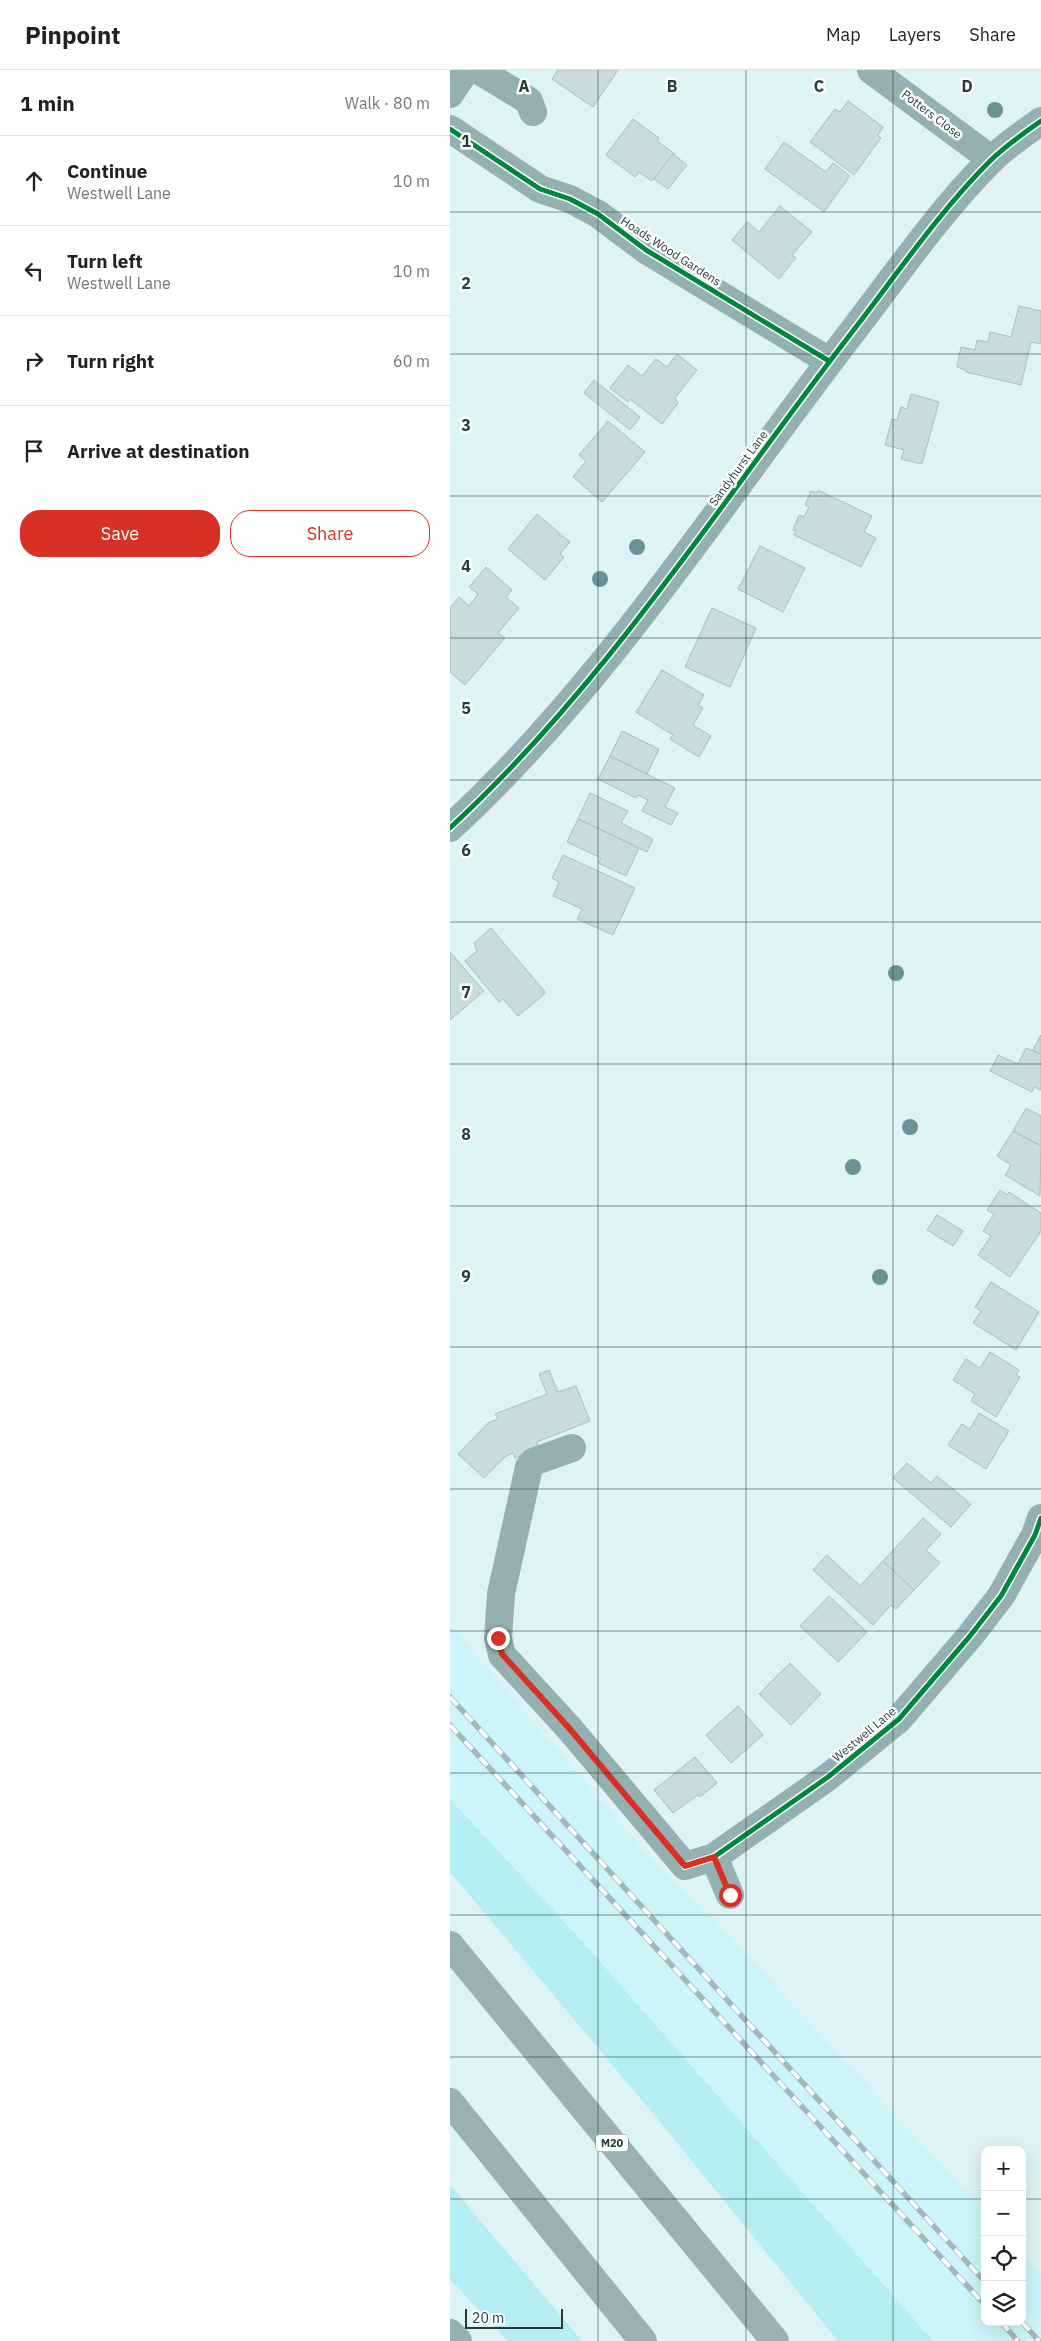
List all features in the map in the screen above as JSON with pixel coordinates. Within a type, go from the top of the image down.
[{"type":"highway","name":"M20","points":[[450,1945],[774,2341]]},
{"type":"highway","points":[[450,2102],[643,2341]]},
{"type":"street","points":[[450,94],[466,70]]},
{"type":"street","points":[[478,70],[529,102],[533,112]]},
{"type":"street","name":"Potters Close","points":[[871,70],[991,159]]},
{"type":"street","name":"Sandyhurst Lane","points":[[450,828],[481,800],[625,637],[829,361],[948,208],[991,159],[1041,121]]},
{"type":"street","name":"Hoads Wood Gardens","points":[[450,129],[540,189],[570,199],[598,214],[646,250],[829,361]]},
{"type":"street","name":"Westwell Lane","points":[[572,1448],[533,1462],[529,1467],[500,1594],[498,1638],[502,1654],[569,1728],[685,1866],[714,1857],[828,1777],[899,1719],[970,1636],[1001,1596],[1035,1535],[1041,1518]]},
{"type":"street","points":[[714,1857],[730,1895]]},
{"type":"street","points":[[450,2333],[458,2341]]},
{"type":"shaded area","points":[[450,1624],[653,1861],[713,1918],[981,2208],[981,2326],[1026,2326],[1026,2257],[1041,2273],[1041,2341],[933,2341],[581,1940],[450,1799]]},
{"type":"shaded area","points":[[450,1799],[581,1940],[933,2341],[838,2341],[656,2117],[450,1872]]},
{"type":"shaded area","points":[[450,2185],[582,2341],[508,2341],[450,2279]]},
{"type":"building","points":[[558,70],[618,70],[593,107],[552,79]]},
{"type":"building","points":[[848,101],[883,127],[878,135],[881,138],[854,175],[810,142],[835,109],[840,112]]},
{"type":"building","points":[[633,119],[659,138],[657,141],[675,154],[652,181],[639,172],[635,177],[606,155]]},
{"type":"building","points":[[784,142],[826,172],[833,163],[850,176],[824,212],[765,169]]},
{"type":"building","points":[[673,154],[687,165],[668,189],[654,179]]},
{"type":"building","points":[[780,206],[812,232],[792,255],[796,258],[779,279],[732,240],[747,222],[759,232]]},
{"type":"building","points":[[1019,306],[1041,311],[1041,344],[1031,342],[1021,385],[966,372],[966,370],[957,367],[961,347],[975,350],[977,340],[988,342],[990,332],[1011,337]]},
{"type":"building","points":[[677,354],[697,370],[675,398],[678,403],[662,424],[630,399],[628,402],[610,388],[628,365],[642,376],[656,359],[667,367]]},
{"type":"building","points":[[594,380],[640,417],[630,430],[584,393]]},
{"type":"building","points":[[911,394],[939,402],[922,464],[901,459],[904,450],[885,445],[892,419],[897,420],[901,407],[907,409]]},
{"type":"building","points":[[608,421],[645,452],[602,502],[573,477],[586,461],[579,455]]},
{"type":"building","points":[[818,490],[872,516],[864,532],[876,538],[861,567],[794,535],[796,531],[793,530],[799,515],[804,517],[809,507],[805,505],[811,491],[817,493]]},
{"type":"building","points":[[537,514],[570,542],[560,554],[564,557],[545,580],[508,549]]},
{"type":"building","points":[[760,546],[805,568],[783,612],[738,589]]},
{"type":"building","points":[[486,567],[512,590],[506,597],[519,608],[498,633],[505,638],[465,685],[450,672],[450,608],[459,597],[469,606],[478,594],[469,587]]},
{"type":"building","points":[[712,608],[756,628],[730,687],[685,667]]},
{"type":"building","points":[[662,670],[704,695],[698,705],[703,708],[693,725],[711,736],[699,757],[670,739],[673,735],[636,712]]},
{"type":"building","points":[[622,731],[659,749],[647,774],[610,756]]},
{"type":"building","points":[[610,756],[675,788],[665,807],[678,813],[671,825],[642,811],[648,800],[638,795],[636,798],[598,779]]},
{"type":"building","points":[[590,793],[628,811],[621,823],[653,839],[647,852],[578,819]]},
{"type":"building","points":[[578,819],[639,848],[626,876],[598,863],[601,858],[567,842]]},
{"type":"building","points":[[563,855],[635,888],[613,935],[577,919],[582,909],[553,896],[559,882],[552,878]]},
{"type":"building","points":[[491,928],[546,993],[518,1016],[503,999],[499,1002],[465,961],[477,951],[474,943]]},
{"type":"building","points":[[450,952],[484,991],[450,1020]]},
{"type":"building","points":[[1041,1035],[1041,1054],[1033,1050]]},
{"type":"building","points":[[1026,1048],[1041,1054],[1041,1090],[1034,1087],[1032,1092],[990,1071],[998,1055],[1018,1064]]},
{"type":"building","points":[[1026,1108],[1041,1116],[1041,1146],[1013,1131]]},
{"type":"building","points":[[1013,1131],[1041,1146],[1040,1196],[1005,1175],[1011,1165],[997,1156]]},
{"type":"building","points":[[1000,1190],[1007,1195],[1009,1192],[1041,1213],[1041,1231],[1010,1277],[978,1255],[991,1236],[983,1231],[994,1214],[987,1210]]},
{"type":"building","points":[[937,1215],[963,1231],[953,1246],[927,1230]]},
{"type":"building","points":[[991,1282],[1039,1312],[1016,1350],[973,1323],[981,1311],[975,1307]]},
{"type":"building","points":[[990,1352],[1019,1370],[1016,1375],[1020,1377],[996,1417],[971,1401],[975,1394],[953,1380],[966,1359],[980,1368]]},
{"type":"building","points":[[549,1370],[558,1392],[576,1386],[590,1421],[537,1442],[539,1449],[515,1458],[513,1453],[506,1456],[484,1478],[458,1454],[488,1423],[498,1419],[495,1414],[547,1394],[539,1374]]},
{"type":"building","points":[[979,1413],[1009,1431],[986,1469],[948,1445],[962,1424],[970,1429]]},
{"type":"building","points":[[907,1463],[931,1483],[937,1476],[971,1504],[951,1527],[893,1478]]},
{"type":"building","points":[[923,1518],[941,1534],[926,1550],[940,1563],[914,1590],[883,1561]]},
{"type":"building","points":[[827,1555],[860,1586],[883,1561],[914,1590],[896,1609],[891,1605],[873,1625],[813,1570]]},
{"type":"building","points":[[829,1596],[867,1632],[838,1662],[800,1626]]},
{"type":"building","points":[[790,1663],[821,1694],[791,1725],[759,1694]]},
{"type":"building","points":[[738,1706],[763,1735],[731,1763],[706,1735]]},
{"type":"building","points":[[695,1757],[717,1783],[700,1797],[698,1795],[673,1813],[654,1790]]},
{"type":"railway","points":[[450,1697],[984,2281]]},
{"type":"railway","points":[[450,1725],[981,2301]]},
{"type":"railway","points":[[1005,2326],[1018,2341]]},
{"type":"railway","points":[[1026,2326],[1039,2341]]},
{"type":"cycle path","points":[[450,828],[507,772],[562,712],[613,650],[711,522],[807,391],[954,200],[996,155],[1041,121]]},
{"type":"cycle path","points":[[450,129],[540,189],[570,199],[598,214],[646,250],[829,361]]},
{"type":"cycle path","points":[[685,1866],[714,1857],[828,1777],[899,1719],[970,1636],[1001,1596],[1035,1535],[1041,1518]]},
{"type":"route","points":[[498,1638],[502,1654],[569,1728],[685,1866],[714,1857],[730,1895]]}]
